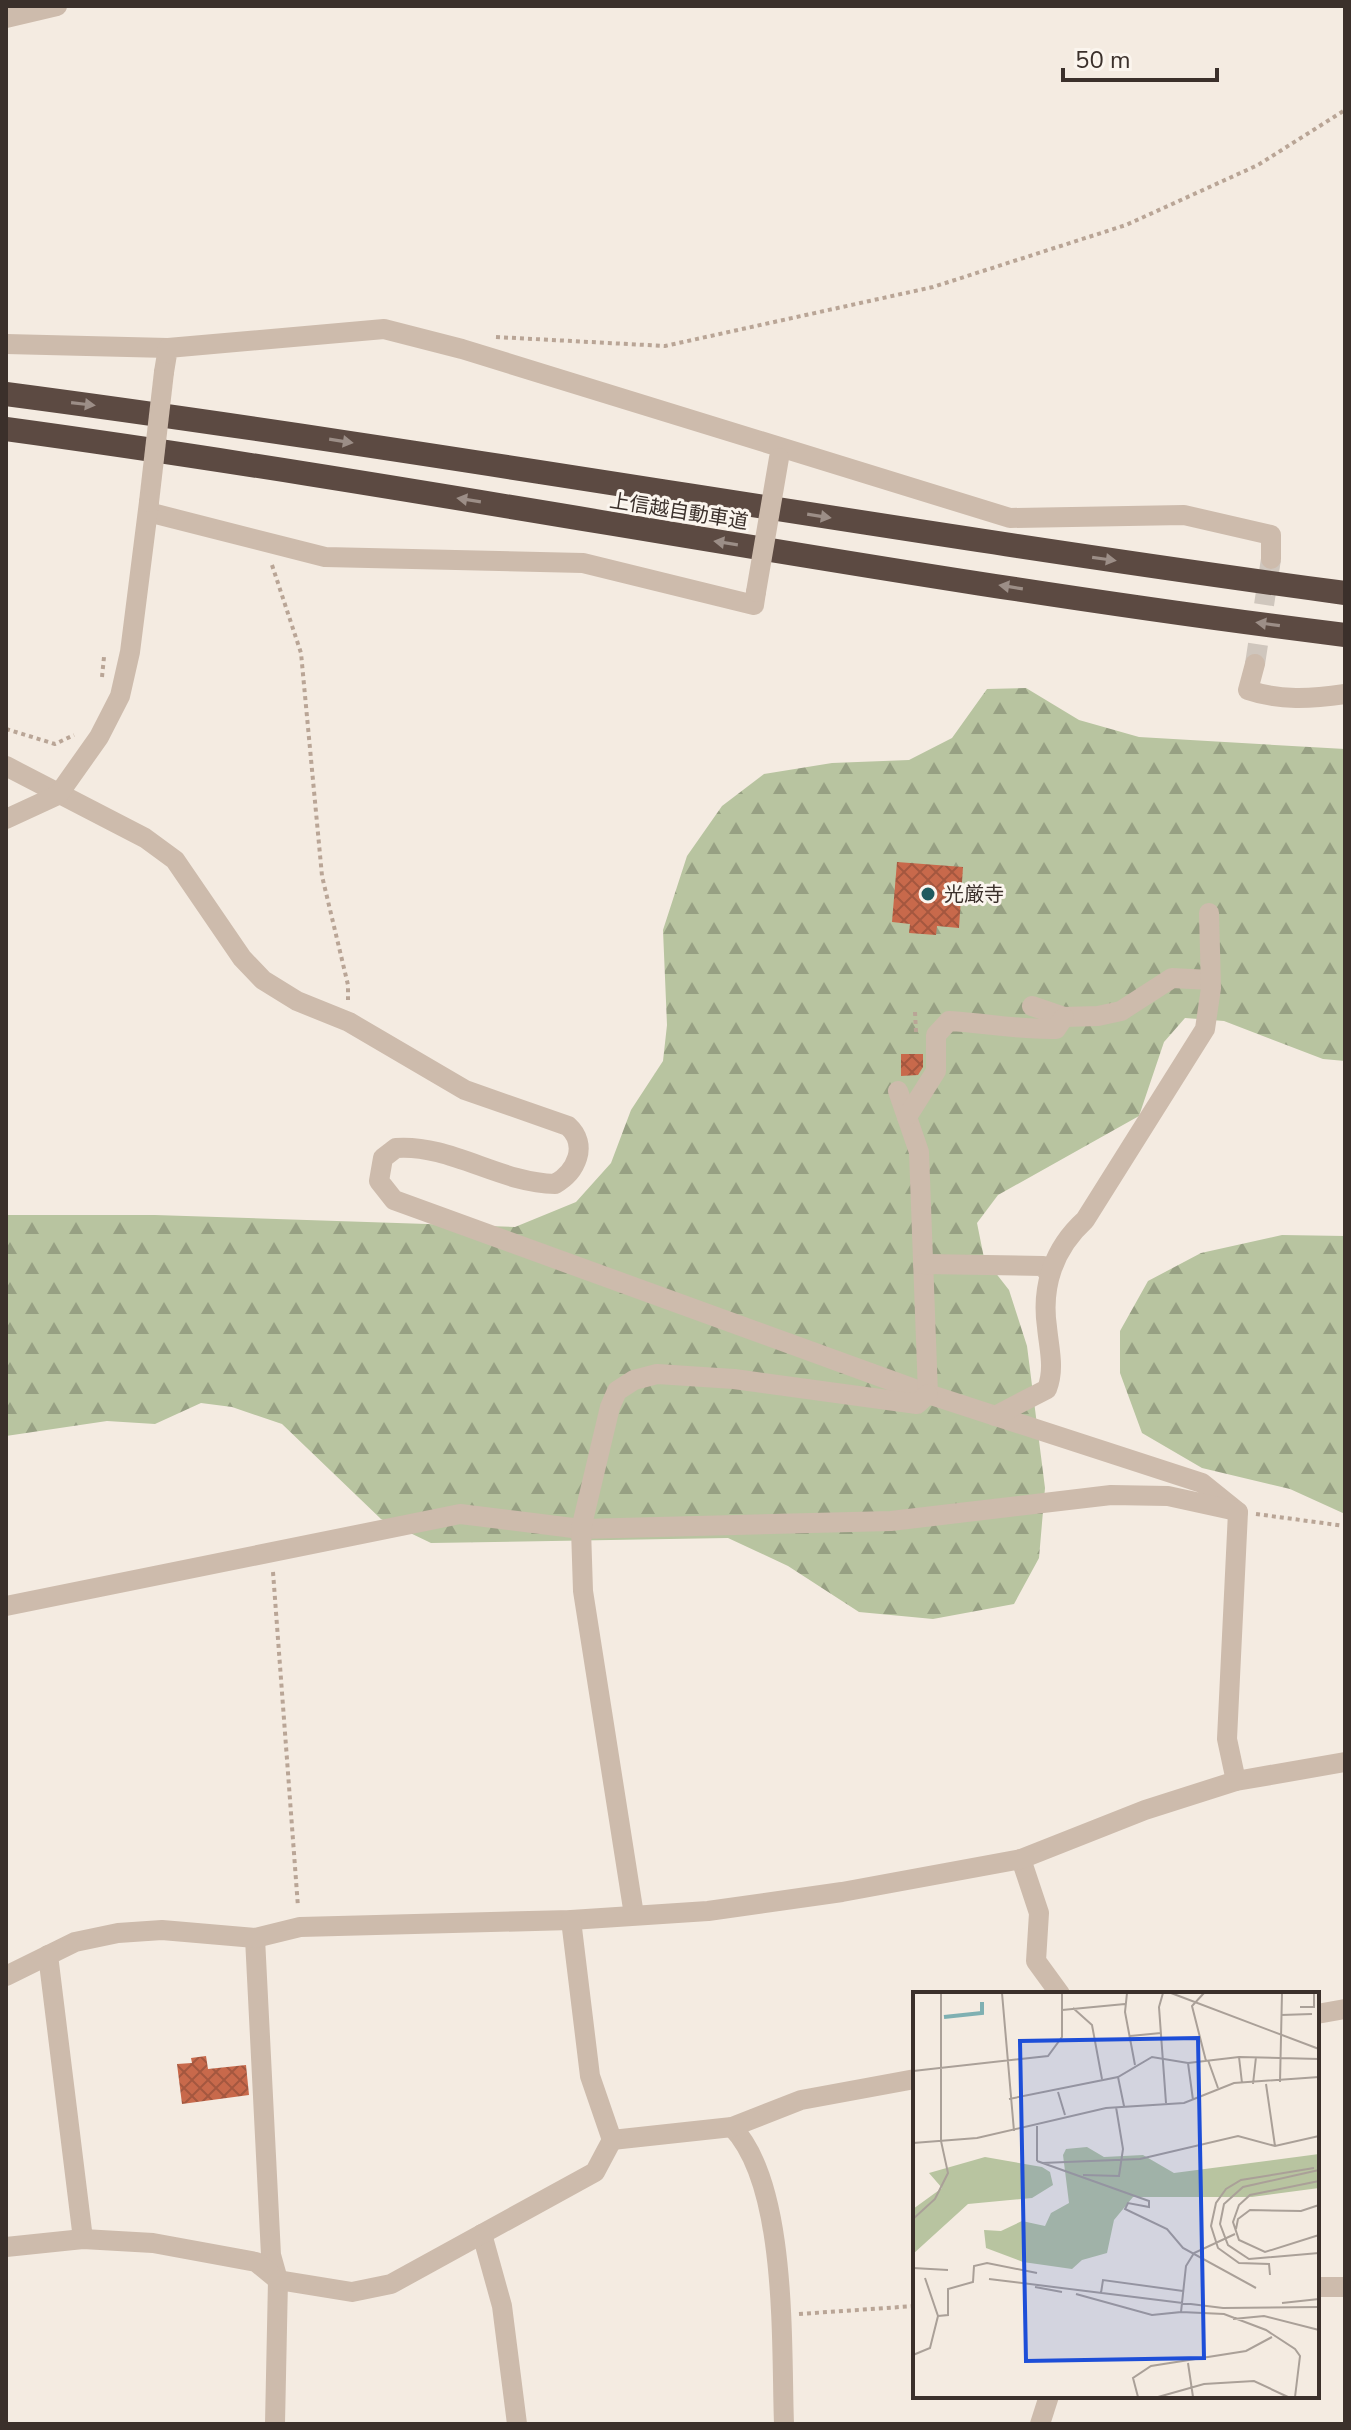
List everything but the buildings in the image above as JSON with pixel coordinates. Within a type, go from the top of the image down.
[{"type":"highway","name":"上信越自動車道","points":[[6,394],[280,432],[1048,551],[1345,593]]},
{"type":"highway","name":"上信越自動車道","points":[[6,429],[272,468],[773,551],[1345,635]]},
{"type":"street","points":[[6,18],[57,6]]},
{"type":"street","points":[[6,344],[168,348],[384,329],[462,349],[780,452],[1010,518],[1184,515],[1271,535],[1271,559]]},
{"type":"street","points":[[6,819],[58,795],[99,737],[120,696],[130,652],[168,348]]},
{"type":"street","points":[[148,507],[325,557],[583,563],[754,605],[780,452]]},
{"type":"street","points":[[1255,664],[1248,690],[1269,697],[1310,699],[1345,694]]},
{"type":"street","points":[[6,766],[145,838],[175,860],[242,958],[263,980],[297,1001],[349,1022],[465,1090],[568,1126],[578,1139],[579,1157],[575,1165],[555,1184],[522,1181],[433,1152],[396,1148],[383,1158],[379,1181],[394,1200],[928,1394],[1202,1483],[1238,1512]]},
{"type":"street","points":[[995,1416],[1047,1389],[1052,1367],[1045,1283],[1067,1236],[1085,1220],[1205,1029],[1210,980],[1209,913]]},
{"type":"street","points":[[1032,1006],[1064,1017],[1098,1016],[1121,1011],[1172,978],[1210,980]]},
{"type":"street","points":[[907,1117],[936,1071],[936,1035],[949,1021],[994,1023],[1011,1030],[1056,1029],[1064,1017]]},
{"type":"street","points":[[634,1915],[583,1591],[581,1529],[610,1407],[617,1391],[634,1380],[657,1374],[734,1379],[917,1404],[928,1394],[919,1152],[898,1091]]},
{"type":"street","points":[[923,1264],[1043,1266],[1049,1274]]},
{"type":"street","points":[[6,1606],[460,1514],[581,1529],[891,1521],[1111,1495],[1168,1496],[1238,1512]]},
{"type":"street","points":[[1236,1781],[1227,1739],[1229,1660],[1238,1576],[1238,1512]]},
{"type":"street","points":[[6,1976],[75,1942],[118,1933],[162,1930],[255,1938],[300,1927],[571,1920],[738,1907],[1021,1859],[1145,1810],[1236,1781],[1345,1762]]},
{"type":"street","points":[[1021,1859],[1039,1913],[1036,1961],[1059,1992]]},
{"type":"street","points":[[6,2247],[83,2239],[153,2243],[256,2262],[278,2280],[352,2292],[391,2284],[595,2172],[612,2140],[590,2076],[571,1920]]},
{"type":"street","points":[[255,1938],[271,2255],[278,2280],[275,2424]]},
{"type":"street","points":[[48,1955],[83,2239]]},
{"type":"street","points":[[1319,2014],[1345,2009]]},
{"type":"street","points":[[612,2140],[732,2127],[801,2100],[913,2079]]},
{"type":"street","points":[[732,2127],[746,2141],[759,2171],[772,2222],[780,2315],[784,2424]]},
{"type":"street","points":[[482,2234],[502,2306],[517,2424]]},
{"type":"street","points":[[1319,2287],[1345,2287]]},
{"type":"street","points":[[1040,2424],[1048,2398]]},
{"type":"path","points":[[494,337],[665,346],[933,287],[1126,225],[1258,165],[1345,110]]},
{"type":"path","points":[[286,566],[272,565],[301,653],[322,876],[348,985],[349,1022]]},
{"type":"path","points":[[101,684],[104,657]]},
{"type":"path","points":[[6,729],[55,744],[66,741],[77,732]]},
{"type":"path","points":[[1238,1512],[1345,1526]]},
{"type":"path","points":[[272,1550],[300,1927]]},
{"type":"path","points":[[780,2315],[913,2306]]},
{"type":"green space","points":[[1026,688],[1079,720],[1139,737],[1345,749],[1345,1061],[1323,1059],[1224,1021],[1185,1018],[1164,1042],[1139,1116],[998,1195],[977,1223],[984,1258],[1009,1290],[1027,1346],[1045,1488],[1039,1558],[1014,1604],[933,1619],[859,1612],[788,1566],[728,1538],[431,1543],[381,1519],[282,1424],[232,1407],[201,1403],[155,1424],[107,1421],[6,1436],[6,1215],[155,1215],[515,1227],[576,1202],[611,1163],[631,1110],[663,1061],[667,1025],[663,930],[687,856],[722,806],[764,774],[832,763],[909,760],[952,738],[987,689]]},
{"type":"green space","points":[[1282,1235],[1345,1236],[1345,1514],[1290,1489],[1202,1468],[1142,1433],[1120,1373],[1120,1331],[1148,1281],[1201,1253]]},
{"type":"tunnel","points":[[1255,664],[1271,559]]},
{"type":"place","name":"光厳寺","points":[[928,894]]}]
